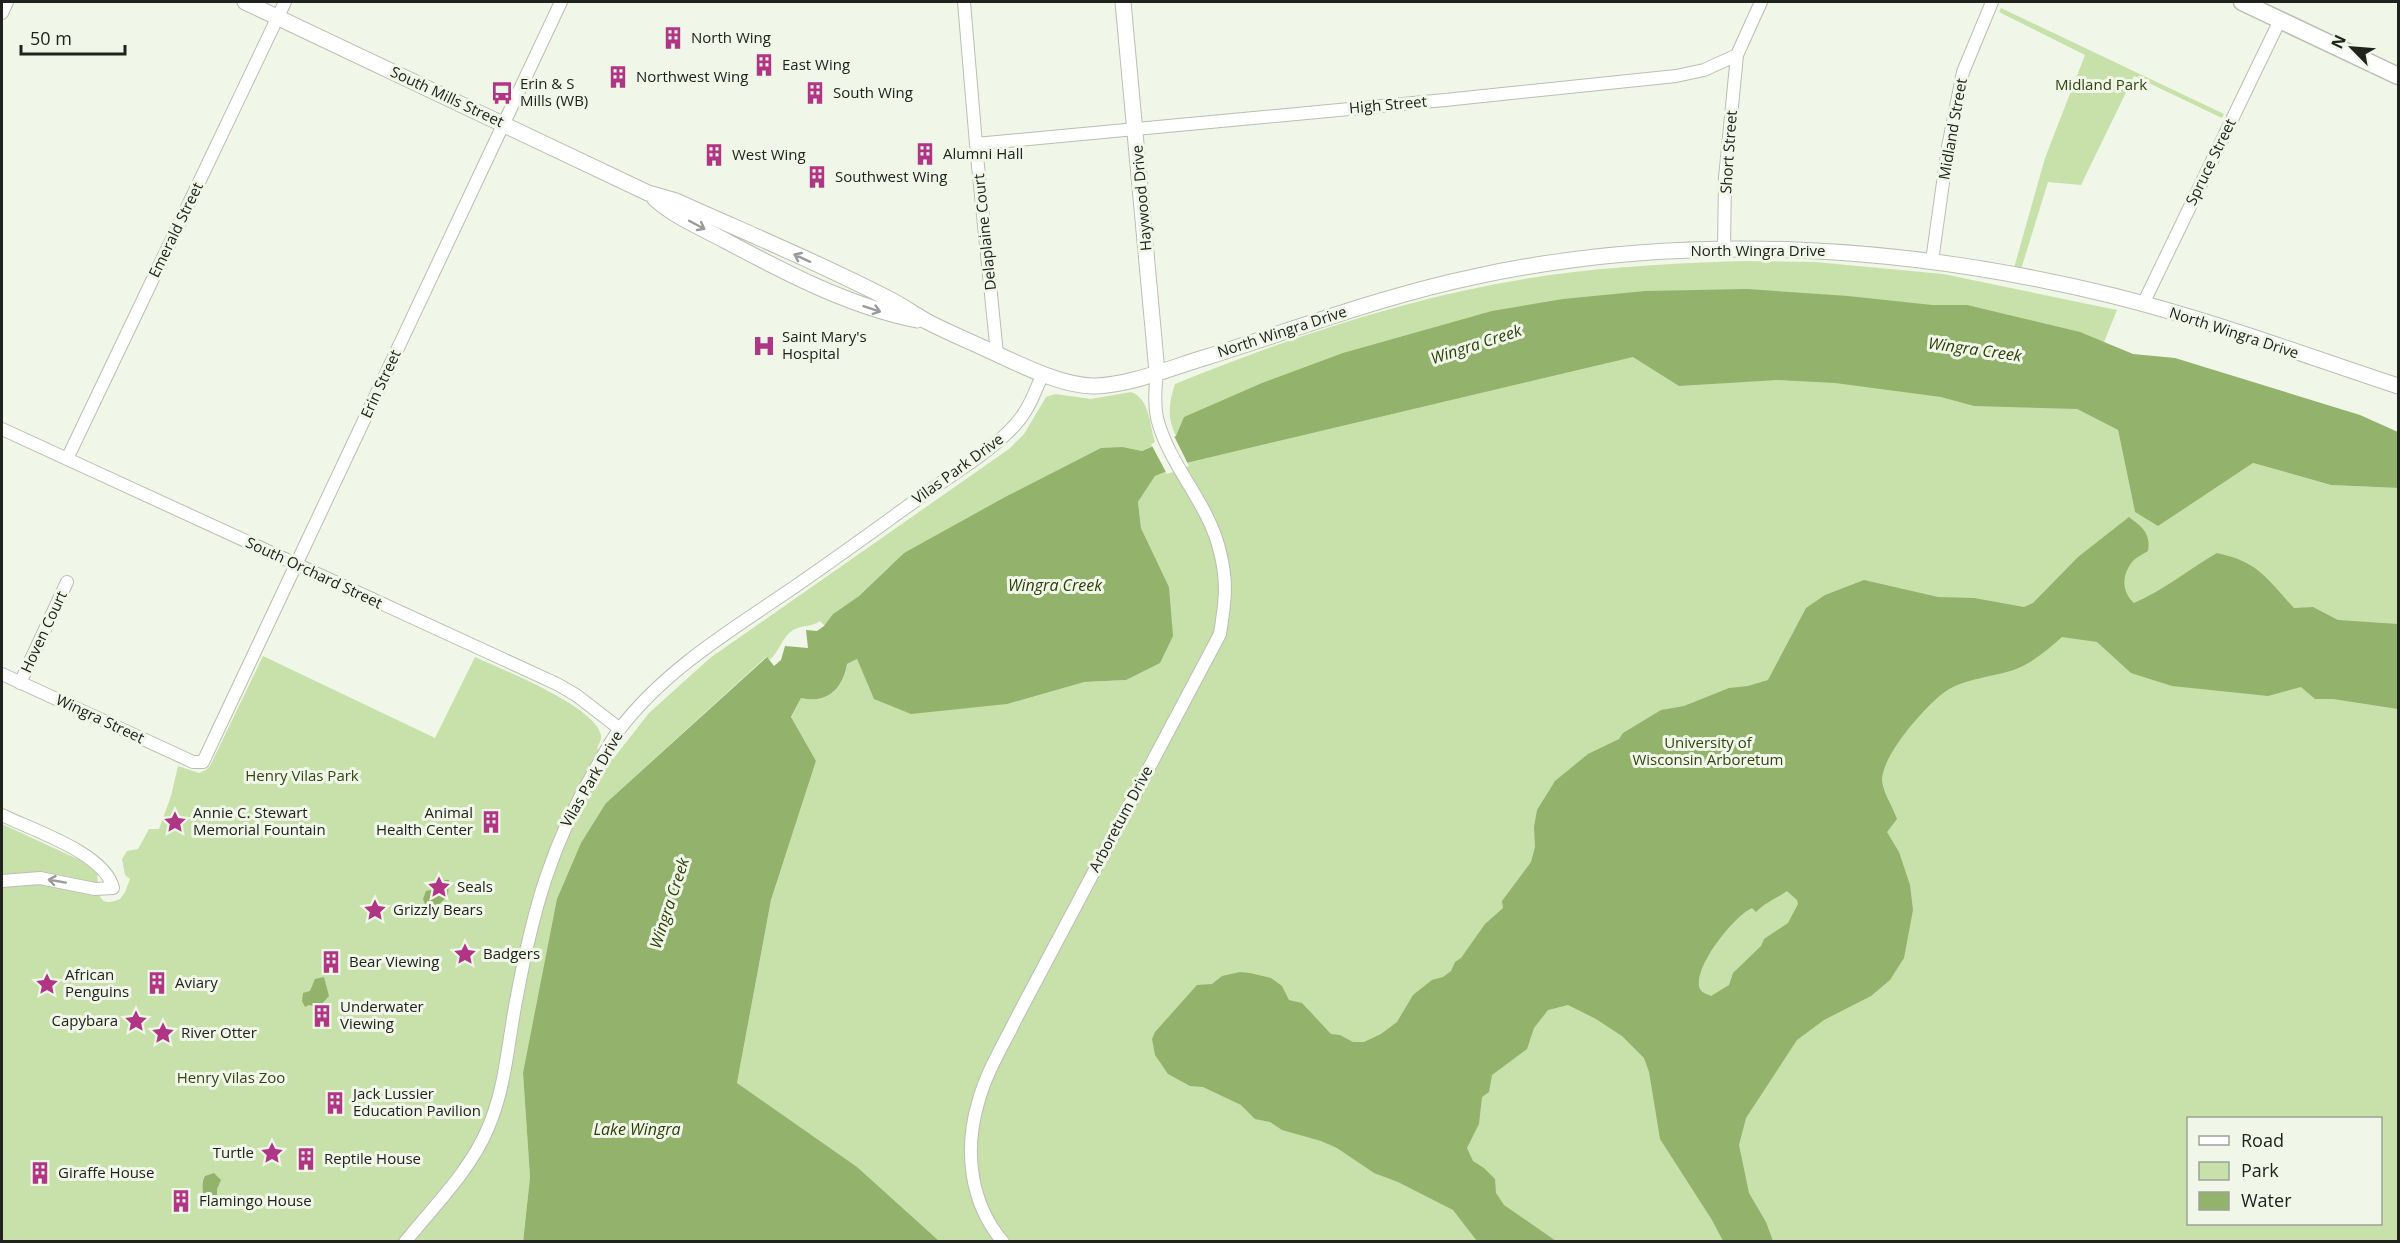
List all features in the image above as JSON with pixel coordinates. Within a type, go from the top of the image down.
[{"type":"main road","points":[[2242,2],[2398,76]]},
{"type":"street","points":[[2,13],[7,2]]},
{"type":"street","name":"South Mills Street","points":[[245,2],[648,193],[664,206],[688,220],[814,286],[883,313],[928,322],[1043,374],[1095,386],[1117,382]]},
{"type":"street","name":"Emerald Street","points":[[67,459],[285,2]]},
{"type":"street","name":"Erin Street","points":[[198,764],[205,759],[561,2]]},
{"type":"street","name":"Delaplaine Court","points":[[964,2],[997,354]]},
{"type":"street","name":"Haywood Drive","points":[[1123,2],[1156,372],[1154,394]]},
{"type":"street","points":[[1737,56],[1761,2]]},
{"type":"street","name":"Midland Street","points":[[1932,261],[1948,147],[1964,72],[1992,2]]},
{"type":"street","name":"Spruce Street","points":[[2143,304],[2280,20]]},
{"type":"street","name":"High Street","points":[[976,144],[1676,76],[1704,70],[1737,56]]},
{"type":"street","name":"Short Street","points":[[1724,249],[1725,178],[1737,56]]},
{"type":"street","name":"North Wingra Drive","points":[[1117,382],[1156,372],[1368,303],[1513,268],[1613,255],[1724,249],[1840,252],[1932,261],[2042,280],[2143,304],[2398,386]]},
{"type":"street","name":"Vilas Park Drive","points":[[405,1242],[462,1172],[489,1127],[502,1082],[530,930],[547,869],[572,810],[620,729],[666,679],[706,647],[983,452],[1014,427],[1026,411],[1043,374]]},
{"type":"street","name":"Arboretum Drive","points":[[1002,1242],[994,1232],[975,1195],[970,1152],[977,1103],[996,1059],[1039,976],[1220,634],[1227,588],[1220,550],[1208,517],[1162,435],[1154,394]]},
{"type":"street","name":"South Orchard Street","points":[[2,429],[557,684],[576,695],[620,729]]},
{"type":"street","name":"Hoven Court","points":[[20,683],[67,582]]},
{"type":"street","name":"Wingra Street","points":[[2,674],[198,764]]},
{"type":"street","points":[[2,816],[86,855],[104,869],[111,879],[113,888],[95,889],[40,878],[2,881]]},
{"type":"green space","name":"Midland Park","points":[[2001,8],[2224,114],[2222,118],[2134,76],[2081,185],[2048,182],[2019,276],[2012,275],[2045,158],[2085,55],[1999,12]]},
{"type":"green space","name":"University of Wisconsin Arboretum","points":[[1745,261],[1815,262],[1943,274],[2117,310],[2077,409],[2118,430],[2135,512],[2158,525],[2253,463],[2331,485],[2398,488],[2398,1241],[939,1241],[737,1083],[771,900],[816,761],[791,718],[801,698],[819,699],[833,693],[842,681],[847,664],[857,659],[874,698],[1126,680],[1169,587],[1141,528],[1138,502],[1155,476],[1190,462],[1175,433],[1170,416],[1175,384],[1312,333],[1406,304],[1550,275],[1648,265]]},
{"type":"green space","points":[[1131,392],[1138,396],[1146,407],[1156,444],[1142,451],[1123,447],[904,553],[859,596],[833,614],[825,626],[820,621],[796,628],[789,633],[773,657],[769,660],[766,657],[606,803],[523,1073],[530,1177],[523,1241],[2,1242],[2,824],[84,862],[97,872],[101,899],[111,902],[120,899],[130,879],[125,875],[122,859],[127,851],[138,849],[149,829],[159,829],[171,796],[178,766],[199,773],[210,766],[263,656],[435,738],[475,657],[525,679],[582,712],[595,724],[601,735],[597,748],[613,759],[649,713],[710,658],[1009,449],[1024,434],[1046,397],[1055,394],[1091,399]]},
{"type":"water","points":[[1747,289],[1932,305],[1967,305],[2080,332],[2133,354],[2175,358],[2360,415],[2398,432],[2398,488],[2331,485],[2253,463],[2158,526],[2135,512],[2118,430],[2077,409],[1974,406],[1941,397],[1835,383],[1777,380],[1679,386],[1633,357],[1190,462],[1155,476],[1138,502],[1141,528],[1169,587],[1173,636],[1160,663],[1126,680],[1084,682],[1007,704],[911,714],[874,699],[857,659],[847,664],[842,681],[832,693],[819,699],[801,698],[791,717],[816,761],[771,900],[737,1083],[857,1167],[939,1241],[523,1242],[530,1177],[523,1073],[557,899],[581,843],[606,803],[767,657],[774,666],[781,660],[785,646],[808,648],[806,630],[817,631],[824,626],[833,614],[859,596],[904,553],[1007,496],[1101,448],[1123,447],[1142,451],[1176,436],[1184,417],[1262,383],[1343,353],[1492,311],[1563,299],[1645,291]]},
{"type":"water","points":[[2129,517],[2147,535],[2149,545],[2148,551],[2133,561],[2126,573],[2125,589],[2134,603],[2156,592],[2217,553],[2252,566],[2294,608],[2313,607],[2338,620],[2398,624],[2398,709],[2333,699],[2315,699],[2301,687],[2268,696],[2172,686],[2131,673],[2097,642],[2062,637],[2041,655],[2023,666],[1971,680],[1946,691],[1906,731],[1889,758],[1882,780],[1897,819],[1887,832],[1899,852],[1910,885],[1913,910],[1904,958],[1890,980],[1871,996],[1824,1020],[1797,1040],[1746,1118],[1739,1145],[1749,1193],[1766,1222],[1773,1241],[1723,1241],[1660,1139],[1649,1072],[1644,1058],[1622,1036],[1568,1005],[1548,1010],[1534,1028],[1527,1049],[1492,1075],[1489,1092],[1482,1097],[1479,1124],[1467,1148],[1473,1161],[1495,1179],[1496,1193],[1504,1205],[1556,1241],[1477,1241],[1453,1210],[1398,1182],[1374,1173],[1337,1148],[1282,1130],[1270,1122],[1255,1119],[1241,1105],[1203,1087],[1190,1086],[1168,1074],[1155,1055],[1152,1039],[1155,1032],[1197,985],[1212,984],[1222,976],[1240,972],[1271,978],[1282,986],[1289,1000],[1302,1003],[1331,1034],[1340,1035],[1353,1042],[1364,1042],[1381,1034],[1397,1022],[1413,995],[1432,980],[1443,977],[1451,971],[1455,962],[1461,958],[1485,924],[1503,908],[1502,901],[1531,862],[1535,847],[1534,827],[1537,810],[1555,781],[1588,754],[1619,739],[1623,733],[1661,710],[1684,706],[1729,688],[1748,686],[1768,680],[1806,608],[1825,595],[1864,580],[1938,597],[1974,598],[2024,607],[2033,603],[2078,557]],"holes":[[[1787,891],[1797,900],[1798,904],[1788,923],[1764,939],[1761,946],[1733,973],[1729,985],[1711,996],[1700,989],[1699,980],[1708,956],[1735,921],[1752,908],[1756,912]]]},
{"type":"water","points":[[449,880],[448,896],[434,912],[427,909],[423,899],[426,891],[431,890],[437,883],[436,890],[442,890],[441,883]]},
{"type":"water","points":[[324,977],[329,996],[319,1007],[309,1005],[305,1007],[302,1001],[303,993],[310,991],[315,979]]},
{"type":"water","points":[[214,1173],[221,1180],[217,1189],[217,1205],[212,1208],[203,1194],[203,1184],[205,1176]]},
{"type":"pier","points":[[1173,434],[1189,466],[1167,474],[1151,444]]},
{"type":"place","name":"North Wing","points":[[673,38]]},
{"type":"place","name":"East Wing","points":[[764,65]]},
{"type":"place","name":"Northwest Wing","points":[[618,77]]},
{"type":"place","name":"Erin & S Mills (WB)","points":[[502,93]]},
{"type":"place","name":"South Wing","points":[[815,93]]},
{"type":"place","name":"Alumni Hall","points":[[925,154]]},
{"type":"place","name":"West Wing","points":[[714,155]]},
{"type":"place","name":"Southwest Wing","points":[[817,177]]},
{"type":"place","name":"Saint Mary's Hospital","points":[[764,346]]},
{"type":"place","name":"Annie C. Stewart Memorial Fountain","points":[[175,822]]},
{"type":"place","name":"Animal Health Center","points":[[491,822]]},
{"type":"place","name":"Seals","points":[[439,887]]},
{"type":"place","name":"Grizzly Bears","points":[[375,910]]},
{"type":"place","name":"Badgers","points":[[465,954]]},
{"type":"place","name":"Bear Viewing","points":[[331,962]]},
{"type":"place","name":"Aviary","points":[[157,983]]},
{"type":"place","name":"African Penguins","points":[[47,984]]},
{"type":"place","name":"Underwater Viewing","points":[[322,1016]]},
{"type":"place","name":"Capybara","points":[[136,1021]]},
{"type":"place","name":"River Otter","points":[[163,1033]]},
{"type":"place","name":"Jack Lussier Education Pavilion","points":[[335,1103]]},
{"type":"place","name":"Turtle","points":[[272,1153]]},
{"type":"place","name":"Reptile House","points":[[306,1159]]},
{"type":"place","name":"Giraffe House","points":[[40,1173]]},
{"type":"place","name":"Flamingo House","points":[[181,1201]]},
{"type":"water label","name":"Wingra Creek","points":[[1476,344]]},
{"type":"water label","name":"Wingra Creek","points":[[1975,349]]},
{"type":"water label","name":"Wingra Creek","points":[[1055,585]]},
{"type":"water label","name":"Wingra Creek","points":[[669,903]]},
{"type":"water label","name":"Lake Wingra","points":[[637,1129]]},
{"type":"park label","name":"Henry Vilas Park","points":[[302,776]]},
{"type":"park label","name":"Henry Vilas Zoo","points":[[231,1078]]}]
